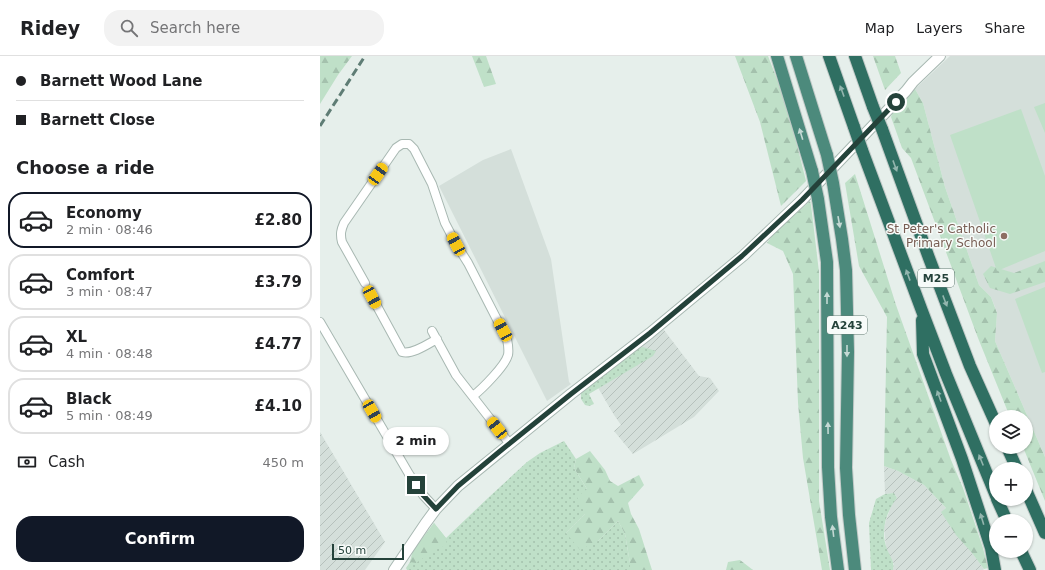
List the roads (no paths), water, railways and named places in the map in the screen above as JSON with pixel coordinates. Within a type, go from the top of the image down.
[{"type":"highway","name":"A243","points":[[777,56],[812,171],[818,198],[827,262],[828,467],[831,517],[838,570]]},
{"type":"highway","name":"A243","points":[[796,56],[827,155],[833,183],[846,270],[848,352],[846,468],[855,570]]},
{"type":"highway","name":"M25","points":[[829,56],[862,150],[922,311],[989,479]]},
{"type":"highway","name":"M25","points":[[855,56],[970,366],[990,410]]},
{"type":"highway","name":"M25","points":[[922,311],[923,354],[962,459],[981,517],[995,570]]},
{"type":"highway","points":[[1033,505],[1045,532]]},
{"type":"highway","points":[[1024,558],[1030,570]]},
{"type":"street","points":[[394,570],[436,509],[458,486],[509,443],[650,333],[742,256],[802,200],[913,82],[940,56]]},
{"type":"street","points":[[365,282],[342,242],[340,235],[341,230],[344,223],[396,148],[402,144],[408,144],[414,149],[432,184],[444,223],[468,262],[507,339],[508,356],[484,387],[472,396]]},
{"type":"street","points":[[372,297],[402,352],[407,353],[413,351],[437,339]]},
{"type":"street","points":[[320,322],[409,474],[423,495],[436,509]]},
{"type":"street","points":[[432,331],[456,375],[509,443]]},
{"type":"railway","points":[[320,126],[365,56]]},
{"type":"place","name":"St Peter's Catholic Primary School","points":[[1004,236]]}]
